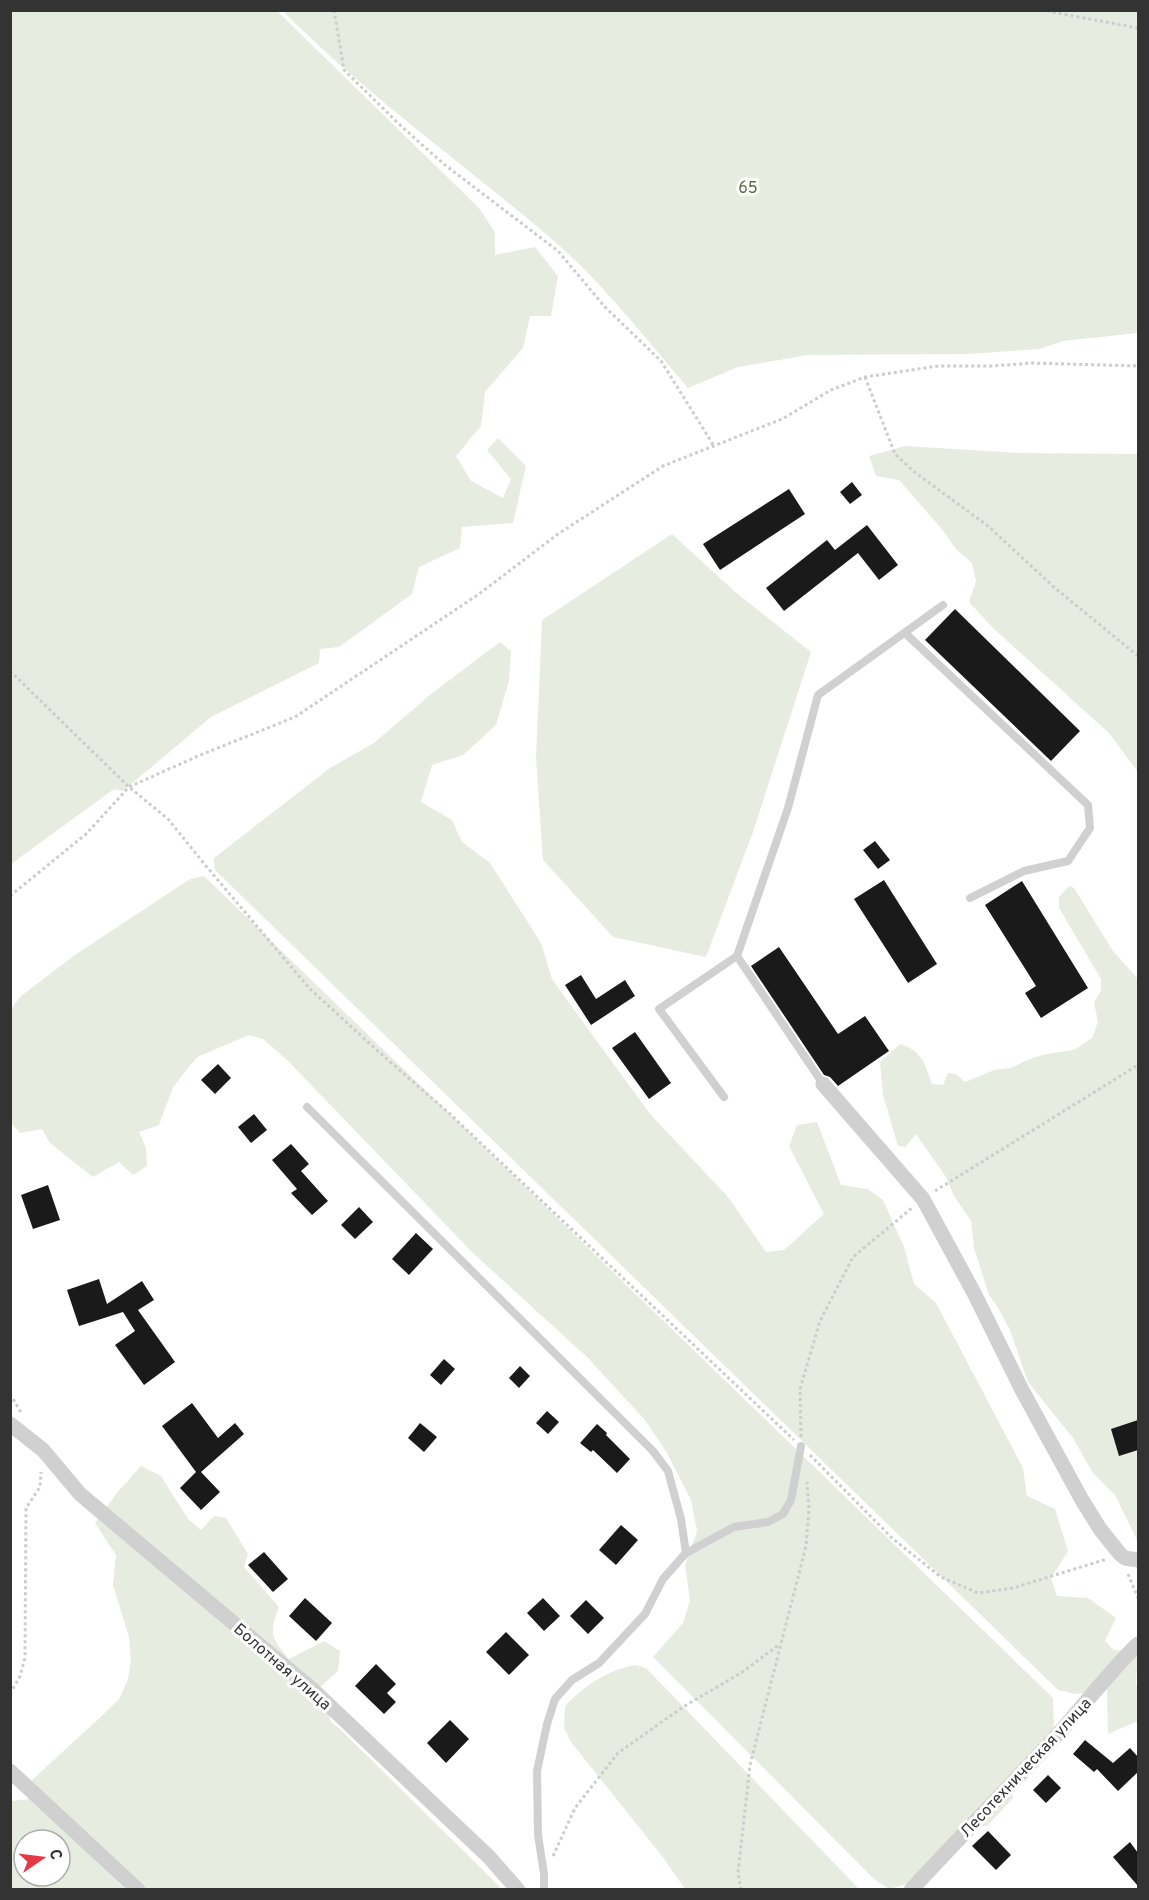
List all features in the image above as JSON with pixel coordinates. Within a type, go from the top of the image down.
[{"type":"street","points":[[823,1084],[923,1199],[1056,1454],[1100,1529],[1128,1557]]},
{"type":"street","name":"Болотная улица","points":[[10,1424],[43,1450],[80,1494],[313,1690],[489,1857],[518,1890]]},
{"type":"street","name":"Лесотехническая улица","points":[[911,1890],[1021,1774],[1076,1714],[1113,1668],[1138,1644]]},
{"type":"street","points":[[10,1771],[138,1890]]},
{"type":"lane","points":[[724,1097],[659,1009],[737,956],[788,807],[818,695],[943,605]]},
{"type":"lane","points":[[905,633],[1088,805],[1090,828],[1068,861],[1024,871],[970,898]]},
{"type":"lane","points":[[737,956],[823,1084]]},
{"type":"lane","points":[[307,1107],[652,1451],[668,1472],[681,1520],[686,1553]]},
{"type":"lane","points":[[544,1890],[538,1835],[537,1771],[555,1699],[572,1680],[599,1663],[645,1614],[663,1579],[686,1553],[734,1527],[768,1522],[783,1514],[791,1500],[801,1446]]},
{"type":"path","points":[[334,10],[344,69],[400,125],[445,165],[558,251],[605,307],[661,361],[714,447]]},
{"type":"path","points":[[1041,10],[1138,28]]},
{"type":"path","points":[[10,896],[86,834],[129,787],[295,717],[479,594],[558,534],[663,466],[782,419],[831,390],[865,377],[938,366],[1031,363],[1138,366]]},
{"type":"path","points":[[865,377],[895,454],[913,471],[988,526],[1055,588],[1138,656]]},
{"type":"path","points":[[10,671],[129,787],[168,819],[310,989],[450,1114],[801,1446],[893,1539],[941,1577],[978,1593],[1013,1588],[1128,1557],[1129,1578],[1138,1598]]},
{"type":"path","points":[[801,1446],[800,1389],[820,1321],[854,1257],[923,1199],[1138,1065]]},
{"type":"path","points":[[10,1394],[27,1422]]},
{"type":"path","points":[[10,1694],[20,1676],[25,1658],[26,1508],[40,1487],[43,1450]]},
{"type":"path","points":[[741,1890],[738,1873],[750,1765],[806,1546],[808,1510],[806,1475]]},
{"type":"path","points":[[544,1874],[575,1808],[618,1753],[683,1707],[741,1673],[781,1643]]},
{"type":"green space","points":[[11,10],[277,11],[479,208],[495,232],[495,255],[535,247],[558,276],[551,316],[530,316],[523,348],[485,392],[481,426],[456,456],[471,481],[503,498],[511,479],[487,450],[498,438],[526,466],[513,523],[462,527],[460,548],[419,567],[412,594],[339,647],[320,649],[319,663],[211,717],[123,791],[114,789],[11,864]]},
{"type":"green space","name":"65","points":[[283,11],[1138,11],[1138,333],[1063,341],[1039,349],[968,354],[808,355],[738,367],[688,388],[624,312],[572,257],[519,211],[381,100]]},
{"type":"green space","points":[[905,446],[1020,453],[1138,454],[1138,772],[1109,733],[993,628],[969,602],[976,581],[972,563],[956,549],[899,480],[876,476],[869,456]]},
{"type":"green space","points":[[672,534],[734,591],[811,652],[753,832],[706,957],[613,937],[543,860],[536,758],[542,620]]},
{"type":"green space","points":[[500,642],[511,651],[509,681],[496,725],[463,755],[432,765],[421,802],[452,820],[462,842],[490,863],[541,943],[552,979],[651,1115],[728,1197],[766,1252],[784,1250],[824,1214],[789,1146],[797,1125],[817,1122],[841,1185],[868,1189],[883,1200],[904,1247],[914,1284],[936,1303],[1023,1468],[1027,1496],[1055,1509],[1068,1551],[1051,1578],[1057,1596],[1088,1598],[1116,1618],[1105,1641],[1114,1650],[1138,1652],[1136,1685],[1138,1687],[1138,1721],[1108,1734],[1107,1690],[1076,1694],[1058,1690],[215,870],[214,858],[330,768],[374,743],[431,694]]},
{"type":"green space","points":[[204,876],[1053,1698],[1054,1732],[1009,1780],[1013,1798],[987,1826],[965,1824],[907,1884],[889,1889],[874,1879],[653,1657],[683,1623],[690,1600],[685,1565],[697,1531],[691,1500],[667,1453],[645,1420],[588,1358],[473,1253],[289,1062],[263,1039],[249,1035],[197,1057],[173,1087],[159,1125],[139,1132],[146,1148],[147,1166],[133,1175],[119,1162],[93,1177],[50,1143],[42,1129],[20,1133],[11,1123],[10,1010],[21,996],[75,955],[190,879]]},
{"type":"green space","points":[[1069,886],[1074,888],[1113,951],[1138,979],[1138,1542],[1115,1495],[1093,1473],[1073,1438],[1028,1382],[1010,1330],[989,1295],[974,1248],[971,1221],[954,1196],[946,1177],[916,1134],[905,1147],[898,1146],[883,1095],[880,1062],[900,1044],[913,1050],[922,1059],[932,1084],[943,1085],[948,1073],[956,1074],[965,1082],[994,1070],[1011,1068],[1046,1054],[1074,1050],[1092,1038],[1098,1022],[1094,1002],[1101,991],[1101,979],[1059,908],[1059,897]]},
{"type":"green space","points":[[141,1466],[161,1476],[188,1519],[201,1530],[214,1516],[226,1518],[248,1554],[244,1567],[279,1607],[273,1634],[289,1659],[324,1641],[340,1651],[338,1671],[320,1687],[331,1722],[502,1889],[145,1889],[31,1781],[120,1698],[128,1679],[131,1660],[129,1637],[113,1585],[116,1555],[95,1523],[116,1494]]},
{"type":"green space","points":[[635,1665],[646,1668],[859,1889],[685,1889],[662,1856],[571,1742],[564,1728],[565,1706],[580,1692],[606,1675]]},
{"type":"green space","points":[[31,1799],[61,1828],[12,1828],[12,1888],[72,1888],[72,1838],[126,1890],[11,1890],[11,1801]]},
{"type":"building","points":[[852,482],[862,495],[850,504],[840,492]]},
{"type":"building","points":[[789,489],[805,514],[720,570],[703,544]]},
{"type":"building","points":[[867,525],[898,565],[879,580],[858,553],[784,611],[766,588],[827,540],[835,550]]},
{"type":"building","points":[[955,609],[1080,731],[1051,761],[925,640]]},
{"type":"building","points":[[875,841],[890,860],[878,869],[863,850]]},
{"type":"building","points":[[884,880],[937,964],[908,983],[854,899]]},
{"type":"building","points":[[1022,881],[1088,988],[1041,1018],[1025,993],[1036,986],[985,905]]},
{"type":"building","points":[[779,947],[838,1034],[865,1016],[889,1051],[838,1086],[830,1077],[824,1075],[751,966]]},
{"type":"building","points":[[581,975],[596,999],[625,980],[635,996],[591,1025],[565,985]]},
{"type":"building","points":[[635,1032],[671,1083],[649,1099],[612,1048]]},
{"type":"building","points":[[218,1064],[231,1078],[215,1094],[201,1080]]},
{"type":"building","points":[[254,1114],[267,1130],[251,1143],[238,1127]]},
{"type":"building","points":[[291,1144],[309,1164],[301,1171],[328,1201],[312,1215],[291,1193],[297,1189],[272,1160]]},
{"type":"building","points":[[48,1185],[60,1220],[33,1229],[21,1195]]},
{"type":"building","points":[[359,1207],[373,1222],[355,1239],[341,1225]]},
{"type":"building","points":[[416,1233],[433,1249],[409,1275],[392,1259]]},
{"type":"building","points":[[99,1279],[107,1304],[142,1281],[154,1300],[138,1310],[175,1362],[144,1385],[115,1345],[135,1331],[123,1312],[79,1326],[67,1290]]},
{"type":"building","points":[[444,1359],[455,1369],[441,1385],[430,1375]]},
{"type":"building","points":[[520,1366],[530,1376],[519,1388],[509,1378]]},
{"type":"building","points":[[192,1403],[218,1438],[235,1423],[244,1434],[201,1472],[220,1492],[201,1510],[180,1488],[196,1472],[162,1426]]},
{"type":"building","points":[[547,1411],[559,1422],[548,1434],[536,1423]]},
{"type":"building","points":[[1138,1420],[1138,1450],[1119,1456],[1111,1429]]},
{"type":"building","points":[[420,1423],[437,1437],[424,1452],[408,1438]]},
{"type":"building","points":[[597,1424],[630,1459],[617,1473],[593,1450],[591,1452],[580,1443]]},
{"type":"building","points":[[621,1525],[638,1540],[616,1565],[599,1550]]},
{"type":"building","points":[[264,1552],[288,1579],[273,1592],[248,1565]]},
{"type":"building","points":[[305,1598],[332,1623],[316,1641],[289,1616]]},
{"type":"building","points":[[543,1598],[560,1616],[544,1631],[527,1613]]},
{"type":"building","points":[[586,1600],[604,1618],[588,1634],[570,1616]]},
{"type":"building","points":[[506,1632],[529,1655],[509,1675],[486,1652]]},
{"type":"building","points":[[376,1664],[396,1684],[387,1693],[396,1702],[384,1714],[355,1686]]},
{"type":"building","points":[[450,1720],[469,1739],[446,1763],[427,1743]]},
{"type":"building","points":[[1085,1740],[1113,1763],[1130,1748],[1138,1757],[1138,1772],[1118,1791],[1097,1769],[1094,1772],[1073,1754]]},
{"type":"building","points":[[1048,1775],[1061,1788],[1046,1803],[1033,1790]]},
{"type":"building","points":[[988,1831],[1011,1855],[996,1870],[972,1846]]},
{"type":"building","points":[[1130,1842],[1138,1853],[1138,1886],[1113,1857]]}]
